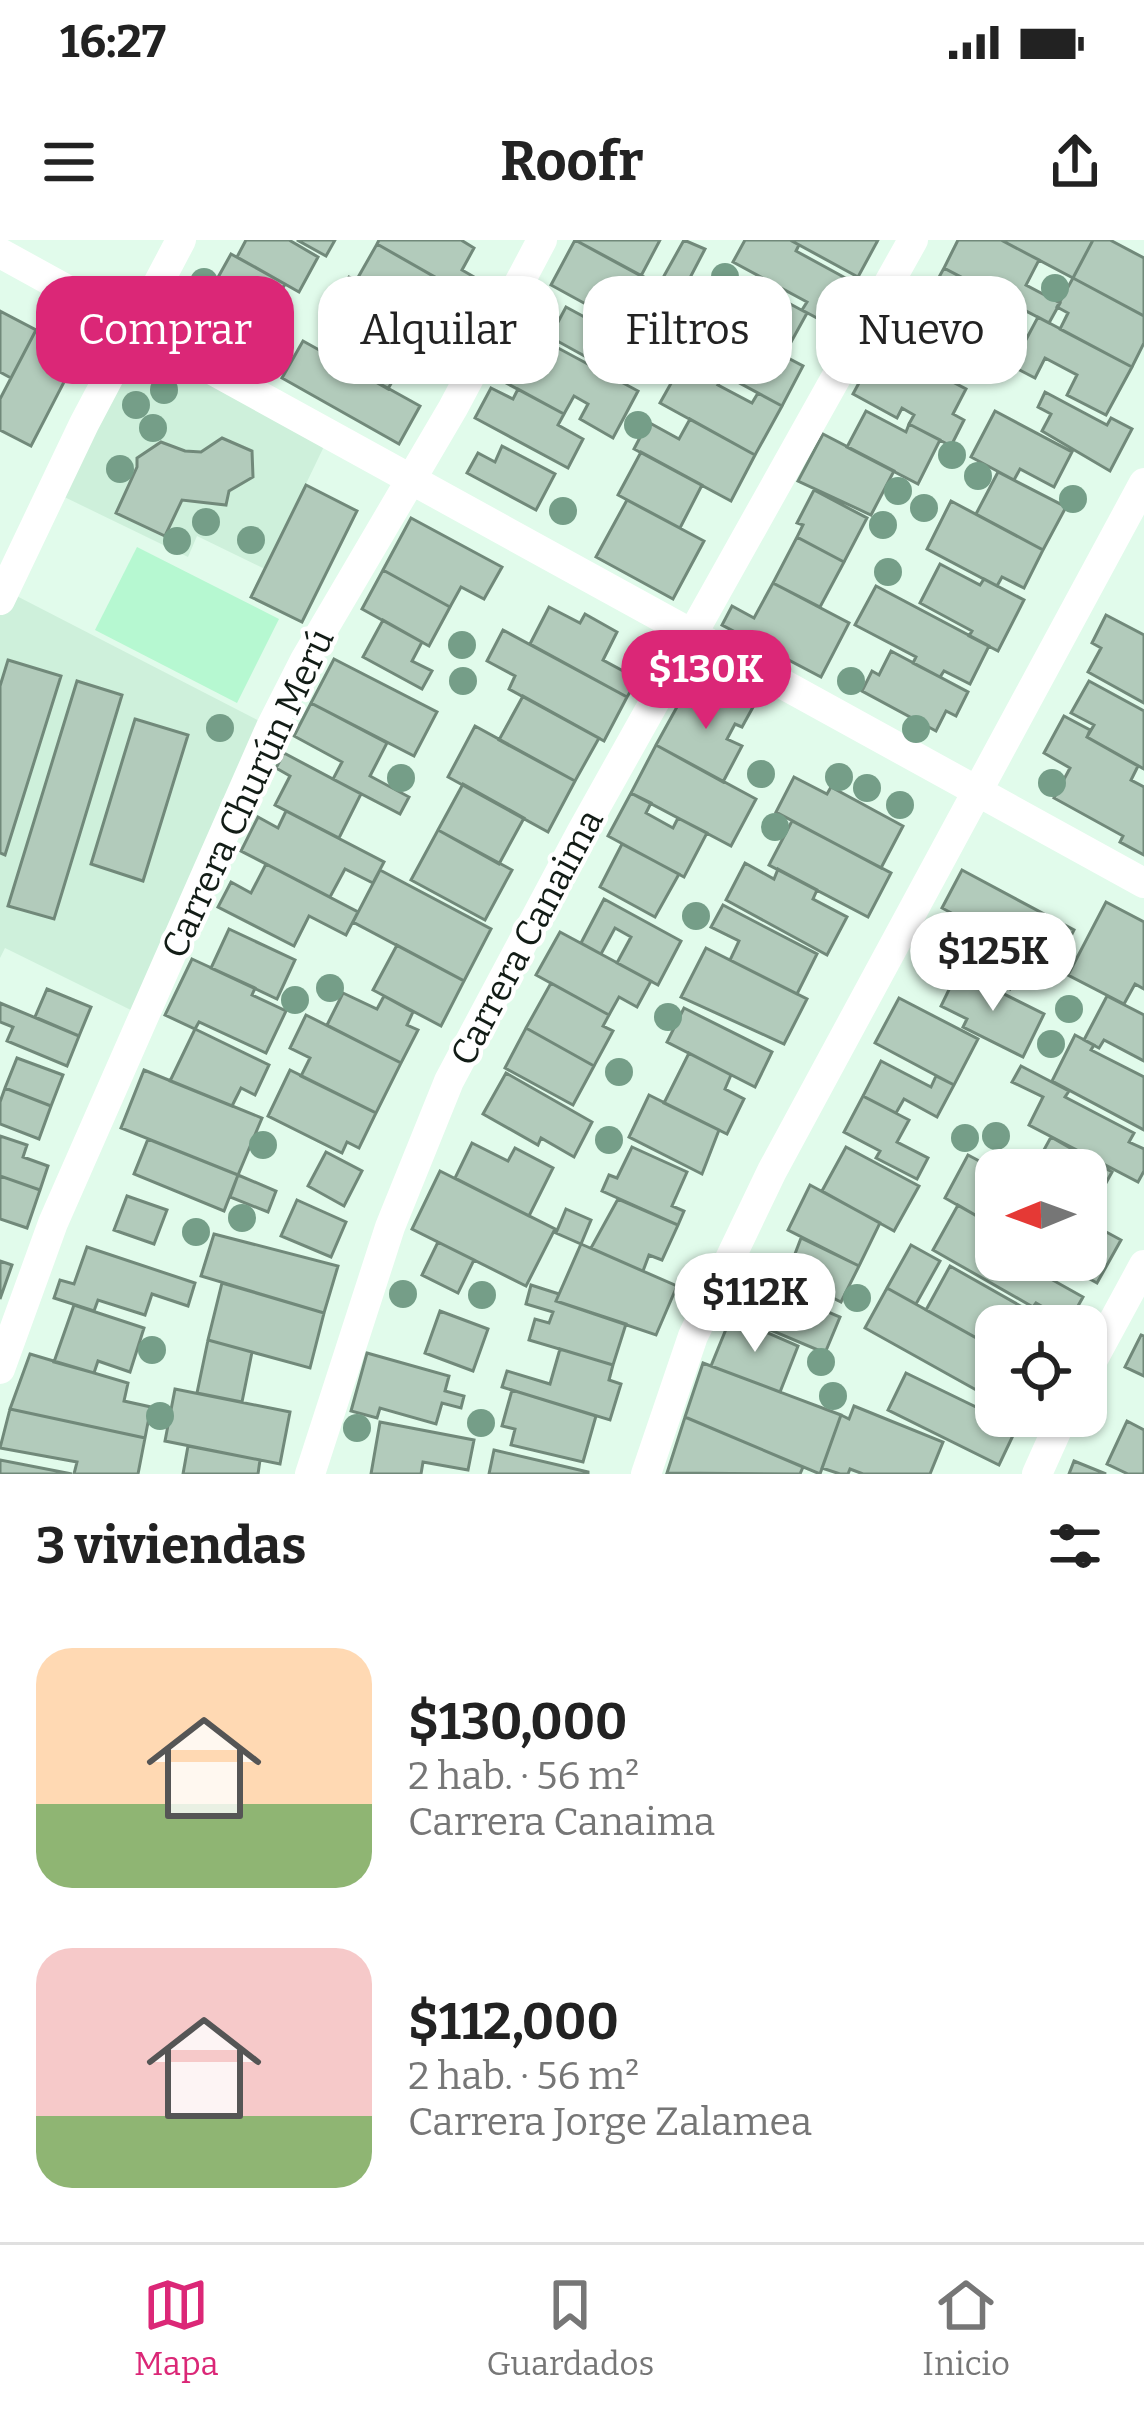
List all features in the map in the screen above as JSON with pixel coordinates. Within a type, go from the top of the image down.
[{"type":"street","points":[[162,276],[181,240]]},
{"type":"street","name":"Carrera Churún Merú","points":[[0,1369],[53,1223],[245,783],[305,660],[542,240]]},
{"type":"street","name":"Carrera Canaima","points":[[310,1474],[390,1227],[449,1081],[913,240]]},
{"type":"street","points":[[0,253],[41,276]]},
{"type":"street","points":[[0,600],[107,384]]},
{"type":"street","points":[[236,384],[1144,883]]},
{"type":"street","points":[[646,1474],[693,1336],[772,1171],[1144,483]]},
{"type":"street","points":[[1107,1335],[1141,1276]]},
{"type":"street","points":[[1037,1474],[1054,1437]]},
{"type":"shaded area","points":[[106,384],[236,384],[329,436],[265,569],[197,536],[188,557],[52,491]]},
{"type":"shaded area","points":[[5,590],[271,727],[143,1016],[5,948],[0,958],[0,600]]},
{"type":"green space","points":[[137,547],[279,619],[237,703],[95,630]]},
{"type":"building","points":[[246,240],[289,240],[318,257],[299,292],[294,289],[294,276],[271,276],[237,257]]},
{"type":"building","points":[[297,240],[335,240],[326,256]]},
{"type":"building","points":[[379,240],[461,240],[474,248],[462,270],[472,276],[433,276],[377,244]]},
{"type":"building","points":[[575,240],[642,276],[583,276],[583,303],[559,289],[556,276]]},
{"type":"building","points":[[575,240],[660,240],[641,276]]},
{"type":"building","points":[[684,240],[705,249],[691,276],[664,276]]},
{"type":"building","points":[[745,240],[790,240],[799,245],[796,251],[842,276],[816,276],[816,318],[802,310],[807,302],[792,294],[792,276],[759,276],[733,262]]},
{"type":"building","points":[[790,240],[878,240],[856,276]]},
{"type":"building","points":[[958,240],[1001,240],[1039,260],[1027,283],[1027,276],[959,276],[944,268]]},
{"type":"building","points":[[1001,240],[1093,240],[1073,278]]},
{"type":"building","points":[[1093,240],[1110,240],[1144,258],[1144,316],[1073,278]]},
{"type":"building","points":[[377,244],[433,276],[359,276]]},
{"type":"building","points":[[231,254],[271,276],[219,276]]},
{"type":"building","points":[[1073,278],[1144,316],[1144,343],[1132,367],[1060,329],[1068,313],[1057,307]]},
{"type":"building","points":[[1027,286],[1060,303],[1049,323],[1027,311]]},
{"type":"building","points":[[792,305],[807,313],[792,340]]},
{"type":"building","points":[[566,307],[583,316],[583,355],[559,342],[559,320]]},
{"type":"building","points":[[0,311],[36,330],[11,378],[0,372]]},
{"type":"building","points":[[1038,317],[1132,367],[1106,415],[1067,395],[1077,375],[1045,358],[1035,378],[1027,374],[1027,338]]},
{"type":"building","points":[[36,330],[36,384],[63,384],[31,446],[0,430],[0,399]]},
{"type":"building","points":[[303,341],[318,349],[318,384],[380,384],[420,406],[399,444],[293,384],[294,357]]},
{"type":"building","points":[[559,349],[583,361],[583,384],[625,384],[638,391],[613,438],[580,419],[588,404],[574,396],[564,414],[508,384],[559,384]]},
{"type":"building","points":[[792,360],[803,366],[782,406],[741,384],[792,384]]},
{"type":"building","points":[[671,384],[719,384],[752,403],[758,393],[782,406],[755,455],[660,403]]},
{"type":"building","points":[[858,384],[956,384],[966,389],[953,414],[964,420],[951,446],[909,424],[914,415],[902,408],[897,418],[853,394]]},
{"type":"building","points":[[491,388],[513,399],[518,389],[564,414],[558,425],[583,439],[568,468],[475,418]]},
{"type":"building","points":[[1045,392],[1107,425],[1111,418],[1132,429],[1110,471],[1042,431],[1051,414],[1038,407]]},
{"type":"building","points":[[866,411],[906,432],[909,424],[940,440],[918,484],[847,447]]},
{"type":"building","points":[[995,411],[1072,452],[1054,487],[1020,469],[1014,480],[971,457]]},
{"type":"building","points":[[690,419],[755,455],[731,501],[634,449],[648,422],[679,439]]},
{"type":"building","points":[[823,434],[894,471],[871,515],[798,481]]},
{"type":"building","points":[[222,438],[252,451],[253,477],[229,491],[226,505],[182,500],[165,536],[116,513],[137,458],[161,442],[201,452]]},
{"type":"building","points":[[502,446],[555,474],[536,510],[467,473],[478,453],[495,462]]},
{"type":"building","points":[[641,452],[702,485],[680,528],[618,495]]},
{"type":"building","points":[[998,472],[1066,507],[1043,550],[976,514]]},
{"type":"building","points":[[306,485],[357,511],[302,622],[251,597]]},
{"type":"building","points":[[814,490],[867,518],[844,562],[797,537],[803,525],[797,523]]},
{"type":"building","points":[[627,500],[704,541],[673,599],[596,557]]},
{"type":"building","points":[[951,501],[1043,550],[1024,588],[1002,577],[997,586],[927,549]]},
{"type":"building","points":[[411,518],[502,567],[484,599],[461,587],[450,607],[383,570]]},
{"type":"building","points":[[797,537],[844,562],[820,607],[773,583]]},
{"type":"building","points":[[940,564],[1024,600],[998,651],[920,603]]},
{"type":"building","points":[[383,570],[450,607],[429,646],[362,609]]},
{"type":"building","points":[[773,583],[849,623],[821,677],[722,625],[732,606],[754,618]]},
{"type":"building","points":[[876,586],[989,646],[970,684],[944,671],[940,677],[913,663],[916,657],[855,625]]},
{"type":"building","points":[[549,607],[580,623],[585,614],[617,632],[603,660],[638,679],[627,697],[530,644]]},
{"type":"building","points":[[1106,615],[1144,635],[1144,703],[1088,672],[1101,648],[1092,643]]},
{"type":"building","points":[[383,620],[422,642],[412,661],[432,671],[422,689],[363,657]]},
{"type":"building","points":[[503,630],[627,697],[604,741],[509,689],[515,676],[487,661]]},
{"type":"building","points":[[891,651],[968,692],[956,716],[946,711],[936,731],[862,691],[872,671],[879,675]]},
{"type":"building","points":[[334,659],[437,712],[414,756],[311,703]]},
{"type":"building","points":[[8,660],[61,676],[5,855],[0,853],[0,686]]},
{"type":"building","points":[[77,681],[122,695],[54,919],[8,906]]},
{"type":"building","points":[[1089,681],[1144,711],[1144,769],[1087,737],[1094,725],[1071,713]]},
{"type":"building","points":[[711,684],[753,707],[742,727],[735,724],[727,739],[742,746],[723,782],[656,745],[683,696],[700,705]]},
{"type":"building","points":[[523,696],[599,738],[575,781],[499,740]]},
{"type":"building","points":[[311,703],[387,743],[370,776],[409,797],[400,814],[333,779],[342,762],[294,736]]},
{"type":"building","points":[[1064,716],[1090,730],[1087,737],[1138,766],[1131,780],[1144,787],[1144,855],[1120,842],[1123,836],[1054,798],[1070,768],[1044,753]]},
{"type":"building","points":[[135,719],[188,735],[143,881],[91,864]]},
{"type":"building","points":[[475,726],[575,781],[548,832],[448,777]]},
{"type":"building","points":[[656,745],[756,799],[731,846],[631,793]]},
{"type":"building","points":[[284,753],[361,794],[339,838],[275,805],[290,776],[276,768]]},
{"type":"building","points":[[794,777],[827,794],[831,787],[903,826],[881,868],[776,812]]},
{"type":"building","points":[[463,784],[524,818],[499,864],[438,830]]},
{"type":"building","points":[[631,793],[651,803],[646,813],[673,828],[678,818],[707,833],[684,877],[608,836]]},
{"type":"building","points":[[286,811],[384,862],[373,883],[345,869],[330,897],[241,851],[258,817],[278,828]]},
{"type":"building","points":[[792,821],[891,873],[868,917],[769,865]]},
{"type":"building","points":[[438,830],[512,870],[485,920],[411,880]]},
{"type":"building","points":[[622,844],[679,874],[655,917],[600,887]]},
{"type":"building","points":[[745,863],[774,879],[778,869],[817,890],[813,899],[847,917],[827,955],[726,900]]},
{"type":"building","points":[[266,864],[358,912],[346,935],[309,916],[294,946],[218,907],[231,882],[251,893]]},
{"type":"building","points":[[380,870],[491,929],[464,981],[353,922]]},
{"type":"building","points":[[962,870],[1074,930],[1055,968],[942,908]]},
{"type":"building","points":[[604,899],[681,941],[658,985],[617,963],[631,937],[615,928],[601,954],[581,943]]},
{"type":"building","points":[[1106,902],[1144,922],[1144,989],[1135,984],[1124,1004],[1068,975]]},
{"type":"building","points":[[723,905],[817,954],[797,994],[730,960],[739,941],[711,927]]},
{"type":"building","points":[[973,924],[1028,953],[1010,989],[955,960]]},
{"type":"building","points":[[229,929],[295,960],[277,999],[211,968]]},
{"type":"building","points":[[560,932],[651,981],[637,1007],[619,997],[609,1015],[536,975]]},
{"type":"building","points":[[397,945],[464,981],[441,1026],[373,990]]},
{"type":"building","points":[[706,948],[807,999],[784,1044],[681,997]]},
{"type":"building","points":[[192,959],[255,988],[252,995],[286,1011],[266,1053],[199,1022],[195,1029],[165,1015]]},
{"type":"building","points":[[958,971],[1044,1014],[1023,1057],[963,1027],[967,1019],[941,1006]]},
{"type":"building","points":[[551,983],[609,1015],[603,1026],[613,1031],[594,1066],[526,1028]]},
{"type":"building","points":[[47,989],[91,1007],[79,1036],[35,1017]]},
{"type":"building","points":[[343,993],[377,1009],[384,996],[413,1012],[407,1025],[418,1030],[401,1063],[327,1025]]},
{"type":"building","points":[[1107,996],[1144,1015],[1144,1061],[1104,1040],[1099,1048],[1084,1040]]},
{"type":"building","points":[[899,998],[978,1039],[954,1085],[875,1043]]},
{"type":"building","points":[[0,1003],[79,1036],[67,1066],[7,1041],[13,1027],[0,1022]]},
{"type":"building","points":[[684,1008],[772,1052],[755,1087],[667,1042]]},
{"type":"building","points":[[306,1015],[401,1063],[376,1113],[301,1076],[310,1058],[290,1048]]},
{"type":"building","points":[[526,1028],[594,1066],[573,1105],[505,1068]]},
{"type":"building","points":[[195,1029],[269,1065],[255,1095],[241,1088],[232,1106],[170,1081]]},
{"type":"building","points":[[1075,1035],[1094,1045],[1091,1050],[1144,1077],[1144,1130],[1052,1081]]},
{"type":"building","points":[[689,1053],[731,1075],[725,1089],[744,1099],[727,1134],[664,1103]]},
{"type":"building","points":[[17,1058],[63,1075],[51,1106],[5,1088]]},
{"type":"building","points":[[881,1061],[931,1087],[936,1076],[954,1085],[937,1117],[904,1099],[896,1113],[863,1096]]},
{"type":"building","points":[[1021,1066],[1069,1091],[1065,1097],[1134,1133],[1129,1142],[1144,1149],[1144,1171],[1138,1182],[1107,1166],[1107,1149],[1075,1149],[1029,1125],[1043,1097],[1012,1082]]},
{"type":"building","points":[[144,1070],[262,1118],[238,1175],[121,1128]]},
{"type":"building","points":[[290,1070],[376,1113],[359,1148],[347,1142],[342,1153],[268,1116]]},
{"type":"building","points":[[506,1073],[592,1122],[574,1157],[541,1138],[538,1145],[483,1114]]},
{"type":"building","points":[[5,1088],[51,1106],[39,1139],[0,1124]]},
{"type":"building","points":[[649,1095],[719,1130],[702,1174],[629,1137]]},
{"type":"building","points":[[863,1096],[909,1120],[897,1142],[928,1158],[917,1179],[876,1158],[880,1151],[844,1132]]},
{"type":"building","points":[[0,1136],[27,1145],[23,1157],[48,1166],[40,1190],[0,1176]]},
{"type":"building","points":[[1051,1137],[1072,1149],[1044,1149]]},
{"type":"building","points":[[148,1139],[238,1175],[224,1211],[134,1174]]},
{"type":"building","points":[[472,1143],[508,1161],[515,1148],[553,1168],[529,1216],[455,1178]]},
{"type":"building","points":[[632,1147],[687,1172],[672,1206],[684,1211],[678,1225],[602,1191],[609,1175],[617,1178]]},
{"type":"building","points":[[846,1147],[919,1186],[894,1231],[822,1191]]},
{"type":"building","points":[[326,1152],[362,1171],[344,1206],[308,1186]]},
{"type":"building","points":[[968,1155],[975,1159],[975,1215],[945,1198]]},
{"type":"building","points":[[440,1171],[555,1229],[526,1286],[412,1229]]},
{"type":"building","points":[[238,1175],[276,1191],[268,1212],[230,1197]]},
{"type":"building","points":[[0,1176],[40,1190],[27,1228],[0,1219]]},
{"type":"building","points":[[810,1185],[880,1223],[859,1266],[788,1230]]},
{"type":"building","points":[[127,1196],[167,1210],[154,1244],[114,1230]]},
{"type":"building","points":[[618,1199],[678,1225],[662,1260],[649,1255],[643,1271],[591,1248]]},
{"type":"building","points":[[297,1200],[346,1222],[331,1257],[281,1236]]},
{"type":"building","points":[[958,1205],[975,1215],[975,1274],[933,1250]]},
{"type":"building","points":[[566,1209],[591,1220],[581,1244],[556,1233]]},
{"type":"building","points":[[1107,1232],[1121,1240],[1107,1265]]},
{"type":"building","points":[[214,1234],[338,1266],[324,1313],[201,1276]]},
{"type":"building","points":[[801,1238],[859,1266],[841,1302],[787,1275]]},
{"type":"building","points":[[438,1242],[474,1260],[458,1293],[422,1275]]},
{"type":"building","points":[[581,1244],[677,1286],[656,1335],[556,1301]]},
{"type":"building","points":[[911,1245],[940,1261],[916,1304],[887,1288]]},
{"type":"building","points":[[87,1247],[195,1283],[188,1306],[152,1294],[145,1315],[98,1300],[94,1311],[54,1298],[60,1280],[74,1284]]},
{"type":"building","points":[[0,1261],[12,1265],[0,1299]]},
{"type":"building","points":[[950,1266],[1019,1305],[975,1305],[975,1337],[926,1310]]},
{"type":"building","points":[[987,1281],[1054,1281],[1083,1297],[1079,1305],[1029,1305]]},
{"type":"building","points":[[222,1283],[324,1313],[310,1368],[208,1340]]},
{"type":"building","points":[[531,1285],[559,1294],[556,1301],[626,1324],[613,1365],[529,1340],[535,1319],[549,1323],[553,1312],[526,1304]]},
{"type":"building","points":[[887,1288],[975,1337],[975,1389],[865,1328]]},
{"type":"building","points":[[774,1289],[840,1317],[825,1353],[759,1325]]},
{"type":"building","points":[[74,1305],[144,1328],[130,1372],[98,1361],[94,1373],[54,1362]]},
{"type":"building","points":[[440,1311],[488,1329],[473,1371],[425,1353]]},
{"type":"building","points":[[731,1317],[798,1346],[780,1392],[711,1366]]},
{"type":"building","points":[[1144,1336],[1144,1376],[1125,1367]]},
{"type":"building","points":[[208,1340],[252,1352],[242,1402],[197,1393]]},
{"type":"building","points":[[560,1349],[613,1365],[609,1380],[621,1384],[610,1420],[502,1387],[507,1371],[550,1384]]},
{"type":"building","points":[[367,1353],[449,1376],[445,1391],[464,1396],[461,1408],[442,1403],[436,1424],[380,1408],[377,1418],[351,1411]]},
{"type":"building","points":[[30,1354],[128,1383],[124,1401],[151,1407],[145,1438],[10,1409]]},
{"type":"building","points":[[703,1363],[841,1415],[820,1474],[685,1417]]},
{"type":"building","points":[[906,1373],[975,1407],[975,1437],[1012,1437],[999,1465],[888,1410]]},
{"type":"building","points":[[175,1389],[290,1412],[280,1464],[165,1441]]},
{"type":"building","points":[[512,1390],[596,1416],[583,1462],[511,1445],[515,1429],[502,1426]]},
{"type":"building","points":[[854,1406],[943,1442],[930,1474],[863,1474],[850,1469],[840,1474],[822,1468],[841,1415],[849,1419]]},
{"type":"building","points":[[10,1409],[145,1438],[138,1474],[74,1474],[77,1462],[0,1448]]},
{"type":"building","points":[[685,1417],[803,1467],[800,1474],[667,1473]]},
{"type":"building","points":[[1127,1421],[1144,1430],[1144,1474],[1128,1474],[1107,1464]]},
{"type":"building","points":[[380,1422],[474,1440],[468,1470],[423,1462],[421,1474],[371,1474]]},
{"type":"building","points":[[188,1446],[260,1460],[258,1474],[183,1474]]},
{"type":"building","points":[[494,1450],[588,1472],[588,1474],[489,1474]]},
{"type":"building","points":[[0,1460],[72,1474],[0,1474]]},
{"type":"building","points":[[1074,1461],[1106,1474],[1069,1474]]}]
